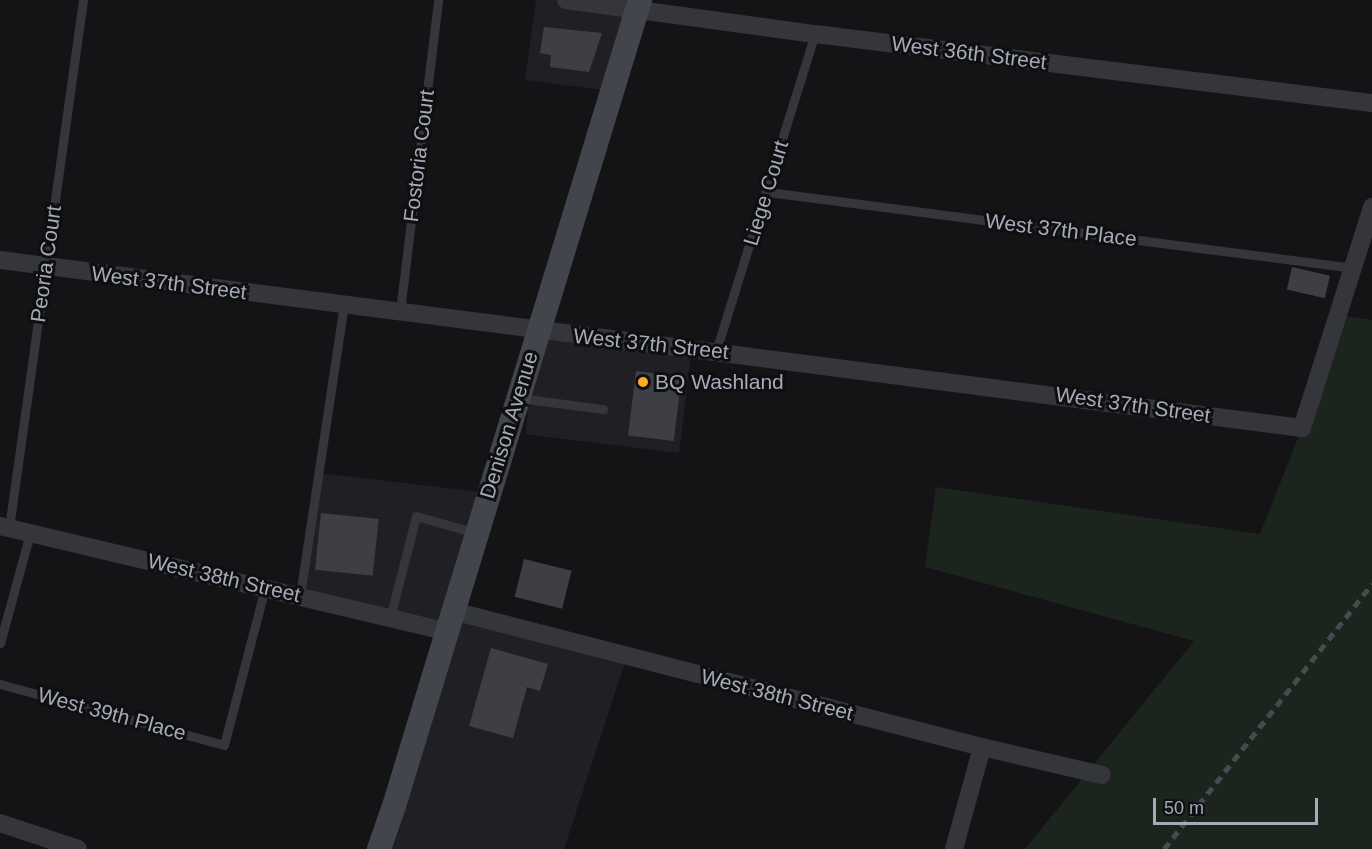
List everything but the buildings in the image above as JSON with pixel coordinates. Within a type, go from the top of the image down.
[{"type":"main road","name":"Denison Avenue","points":[[379,849],[638,5]]},
{"type":"street","name":"West 36th Street","points":[[566,0],[638,5],[814,34],[1372,103]]},
{"type":"street","points":[[1354,268],[1372,207]]},
{"type":"street","name":"West 37th Street","points":[[0,260],[1302,428],[1354,268]]},
{"type":"street","name":"West 38th Street","points":[[4,527],[390,618],[450,621],[1102,775]]},
{"type":"street","points":[[954,849],[982,747]]},
{"type":"street","points":[[0,823],[78,849]]},
{"type":"lane","name":"Peoria Court","points":[[4,527],[45,267],[83,0]]},
{"type":"lane","name":"Fostoria Court","points":[[400,311],[438,0]]},
{"type":"lane","name":"Liege Court","points":[[717,351],[768,192],[814,34]]},
{"type":"lane","name":"West 37th Place","points":[[768,192],[1354,268]]},
{"type":"lane","points":[[300,595],[344,305]]},
{"type":"lane","points":[[517,398],[603,409]]},
{"type":"lane","points":[[390,618],[416,516],[476,533]]},
{"type":"lane","points":[[0,643],[30,533]]},
{"type":"lane","name":"West 39th Place","points":[[0,684],[224,744],[265,588]]},
{"type":"shaded area","points":[[536,0],[566,0],[637,10],[612,91],[525,80]]},
{"type":"shaded area","points":[[1339,315],[1372,320],[1372,849],[1025,849],[1194,641],[925,567],[936,487],[1260,534],[1302,428]]},
{"type":"shaded area","points":[[538,330],[692,349],[679,453],[525,434]]},
{"type":"shaded area","points":[[319,473],[489,493],[453,611],[627,656],[564,849],[379,849],[447,632],[300,595]]},
{"type":"railway","points":[[1164,849],[1372,584]]},
{"type":"place","name":"BQ Washland","points":[[643,382]]}]
